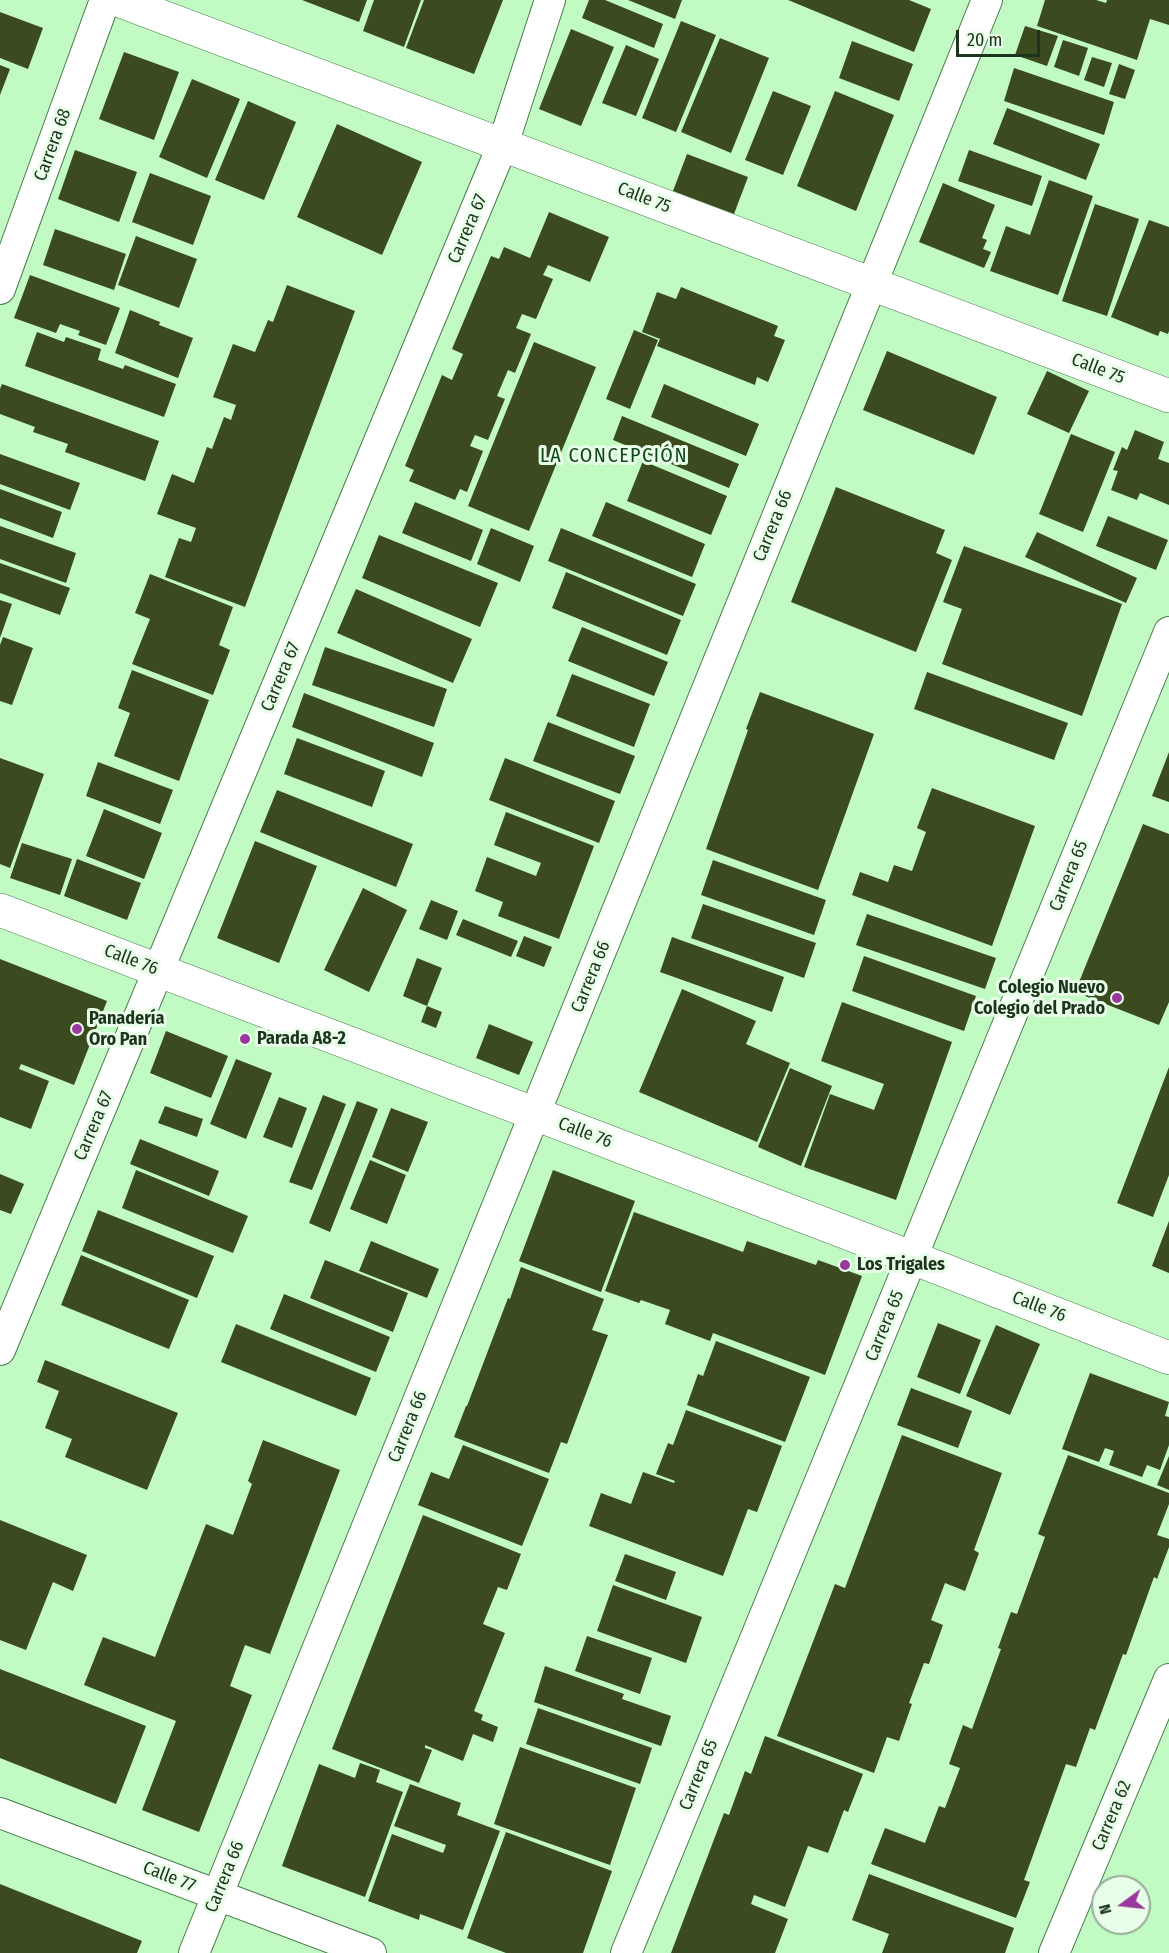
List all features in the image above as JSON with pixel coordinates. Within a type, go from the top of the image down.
[{"type":"street","name":"Carrera 68","points":[[0,289],[105,0]]},
{"type":"street","name":"Calle 75","points":[[118,0],[1169,396]]},
{"type":"street","name":"Carrera 67","points":[[0,1350],[503,144],[550,0]]},
{"type":"street","name":"Carrera 66","points":[[194,1953],[987,0]]},
{"type":"street","name":"Carrera 65","points":[[626,1953],[1169,632]]},
{"type":"street","name":"Calle 76","points":[[0,910],[1169,1358]]},
{"type":"street","name":"Carrera 62","points":[[1054,1953],[1169,1679]]},
{"type":"street","name":"Calle 77","points":[[0,1814],[371,1953]]},
{"type":"building","points":[[302,0],[367,0],[359,22]]},
{"type":"building","points":[[374,0],[421,0],[404,47],[363,31]]},
{"type":"building","points":[[424,0],[503,0],[474,74],[406,48]]},
{"type":"building","points":[[589,0],[605,0],[663,24],[654,48],[582,18]]},
{"type":"building","points":[[628,0],[682,0],[675,19]]},
{"type":"building","points":[[788,0],[909,0],[931,9],[914,52]]},
{"type":"building","points":[[1045,0],[1096,0],[1106,3],[1107,0],[1169,0],[1169,25],[1150,19],[1137,60],[1037,26]]},
{"type":"building","points":[[0,12],[43,28],[28,69],[0,58]]},
{"type":"building","points":[[681,21],[716,35],[676,132],[642,118]]},
{"type":"building","points":[[1025,26],[1058,36],[1047,66],[1015,55]]},
{"type":"building","points":[[571,29],[614,47],[581,126],[539,109]]},
{"type":"building","points":[[720,38],[769,58],[731,153],[681,132]]},
{"type":"building","points":[[1063,40],[1088,48],[1079,76],[1054,67]]},
{"type":"building","points":[[852,41],[913,64],[899,101],[839,78]]},
{"type":"building","points":[[626,45],[659,59],[636,116],[602,103]]},
{"type":"building","points":[[124,52],[179,72],[154,140],[99,119]]},
{"type":"building","points":[[1092,57],[1112,63],[1104,87],[1084,80]]},
{"type":"building","points":[[1119,64],[1135,70],[1125,99],[1109,94]]},
{"type":"building","points":[[0,65],[10,69],[0,95]]},
{"type":"building","points":[[1014,68],[1114,102],[1104,135],[1004,101]]},
{"type":"building","points":[[192,79],[240,99],[207,178],[159,157]]},
{"type":"building","points":[[773,91],[811,106],[783,175],[745,160]]},
{"type":"building","points":[[835,91],[894,115],[856,211],[797,186]]},
{"type":"building","points":[[248,101],[296,122],[264,200],[215,180]]},
{"type":"building","points":[[1007,108],[1100,144],[1086,180],[993,144]]},
{"type":"building","points":[[337,124],[422,162],[382,255],[297,217]]},
{"type":"building","points":[[75,150],[137,172],[119,222],[58,199]]},
{"type":"building","points":[[969,150],[1042,176],[1032,206],[958,181]]},
{"type":"building","points":[[687,154],[748,177],[734,214],[673,191]]},
{"type":"building","points":[[150,173],[211,196],[193,245],[132,222]]},
{"type":"building","points":[[1049,180],[1093,196],[1058,295],[990,271],[1006,226],[1030,235]]},
{"type":"building","points":[[943,183],[995,205],[982,238],[987,240],[983,249],[991,252],[984,268],[919,242]]},
{"type":"building","points":[[1095,204],[1139,219],[1107,316],[1062,301]]},
{"type":"building","points":[[549,212],[609,237],[590,282],[548,265],[543,275],[553,279],[536,319],[522,314],[516,328],[531,334],[515,373],[508,370],[497,396],[505,399],[488,440],[475,435],[470,446],[483,451],[467,492],[460,489],[455,500],[409,481],[414,470],[405,466],[442,375],[452,380],[463,354],[452,349],[491,256],[499,259],[504,247],[530,258]]},
{"type":"building","points":[[1149,220],[1169,227],[1169,331],[1168,334],[1160,331],[1158,336],[1111,317]]},
{"type":"building","points":[[55,229],[126,254],[114,290],[43,265]]},
{"type":"building","points":[[136,236],[197,259],[179,308],[118,285]]},
{"type":"building","points":[[30,275],[120,308],[106,345],[78,335],[80,331],[60,324],[56,333],[14,318]]},
{"type":"building","points":[[287,285],[355,311],[245,607],[165,577],[179,538],[191,542],[196,528],[157,514],[172,474],[194,483],[207,447],[212,449],[224,417],[231,420],[236,405],[213,397],[233,344],[255,352],[268,320],[273,322]]},
{"type":"building","points":[[681,287],[778,326],[774,336],[785,340],[768,382],[757,377],[755,385],[657,346],[660,339],[642,332],[657,292],[676,299]]},
{"type":"building","points":[[130,310],[160,322],[159,325],[193,338],[178,378],[115,353]]},
{"type":"building","points":[[634,330],[658,340],[630,409],[606,399]]},
{"type":"building","points":[[37,332],[64,342],[66,337],[101,349],[98,360],[123,369],[125,365],[176,384],[164,417],[25,366]]},
{"type":"building","points":[[534,342],[596,367],[529,531],[468,506]]},
{"type":"building","points":[[887,351],[997,397],[974,455],[863,410]]},
{"type":"building","points":[[1047,371],[1089,391],[1069,433],[1027,414]]},
{"type":"building","points":[[2,384],[159,441],[145,481],[65,452],[68,444],[33,432],[35,427],[0,414]]},
{"type":"building","points":[[664,384],[759,424],[746,456],[651,417]]},
{"type":"building","points":[[622,416],[739,464],[729,488],[613,440]]},
{"type":"building","points":[[1135,430],[1164,442],[1158,459],[1169,463],[1169,505],[1140,493],[1137,500],[1111,490],[1118,471],[1113,470],[1122,447],[1127,450]]},
{"type":"building","points":[[1071,434],[1115,452],[1083,532],[1039,514]]},
{"type":"building","points":[[0,454],[80,483],[70,510],[0,484]]},
{"type":"building","points":[[643,461],[727,496],[711,535],[627,501]]},
{"type":"building","points":[[836,487],[945,530],[936,553],[952,560],[916,652],[791,602]]},
{"type":"building","points":[[0,489],[62,512],[53,538],[0,518]]},
{"type":"building","points":[[415,502],[483,530],[471,561],[402,533]]},
{"type":"building","points":[[606,502],[705,544],[692,577],[592,536]]},
{"type":"building","points":[[1108,516],[1168,540],[1156,570],[1096,546]]},
{"type":"building","points":[[0,526],[76,553],[66,583],[0,559]]},
{"type":"building","points":[[491,528],[534,546],[520,582],[477,564]]},
{"type":"building","points":[[561,528],[696,584],[683,616],[548,561]]},
{"type":"building","points":[[1037,532],[1137,578],[1126,603],[1025,557]]},
{"type":"building","points":[[379,535],[498,583],[480,627],[362,578]]},
{"type":"building","points":[[964,546],[1122,604],[1082,716],[942,664],[962,609],[943,602]]},
{"type":"building","points":[[0,563],[70,588],[60,615],[0,593]]},
{"type":"building","points":[[566,572],[681,620],[667,655],[552,608]]},
{"type":"building","points":[[150,574],[233,607],[219,645],[230,650],[213,695],[132,664],[150,619],[135,613]]},
{"type":"building","points":[[356,589],[472,639],[453,683],[337,633]]},
{"type":"building","points":[[0,600],[12,604],[0,638]]},
{"type":"building","points":[[582,627],[668,662],[654,696],[568,661]]},
{"type":"building","points":[[3,637],[33,648],[12,705],[0,701],[0,645]]},
{"type":"building","points":[[325,647],[447,689],[434,727],[312,685]]},
{"type":"building","points":[[132,670],[209,700],[179,781],[114,756],[130,713],[118,708]]},
{"type":"building","points":[[927,672],[1068,723],[1054,760],[914,709]]},
{"type":"building","points":[[572,674],[650,704],[634,747],[556,716]]},
{"type":"building","points":[[760,692],[874,734],[818,890],[706,849]]},
{"type":"building","points":[[304,693],[434,743],[422,777],[292,727]]},
{"type":"building","points":[[548,722],[635,756],[620,794],[533,761]]},
{"type":"building","points":[[297,738],[385,771],[372,807],[284,774]]},
{"type":"building","points":[[1169,752],[1169,802],[1152,796]]},
{"type":"building","points":[[0,758],[44,774],[10,868],[0,864]]},
{"type":"building","points":[[505,758],[615,801],[599,843],[489,800]]},
{"type":"building","points":[[98,762],[173,790],[160,824],[86,796]]},
{"type":"building","points":[[932,788],[1035,826],[992,946],[852,895],[860,872],[888,882],[894,865],[912,871],[926,832],[917,828]]},
{"type":"building","points":[[277,790],[413,844],[396,887],[260,832]]},
{"type":"building","points":[[104,809],[162,833],[144,879],[86,856]]},
{"type":"building","points":[[506,812],[594,846],[559,939],[498,916],[503,902],[475,891],[487,857],[536,876],[541,863],[494,845]]},
{"type":"building","points":[[1143,824],[1169,834],[1169,1002],[1159,1025],[1075,992]]},
{"type":"building","points":[[255,841],[317,866],[279,963],[217,938]]},
{"type":"building","points":[[22,843],[72,859],[60,895],[10,878]]},
{"type":"building","points":[[77,859],[141,883],[127,920],[64,896]]},
{"type":"building","points":[[713,860],[826,900],[814,935],[701,895]]},
{"type":"building","points":[[363,888],[407,910],[369,992],[324,970]]},
{"type":"building","points":[[431,900],[458,911],[447,940],[419,929]]},
{"type":"building","points":[[703,904],[816,943],[804,978],[691,938]]},
{"type":"building","points":[[867,914],[996,958],[985,989],[856,945]]},
{"type":"building","points":[[463,919],[518,941],[511,957],[456,935]]},
{"type":"building","points":[[524,936],[552,947],[544,967],[516,956]]},
{"type":"building","points":[[672,937],[784,977],[772,1012],[660,972]]},
{"type":"building","points":[[864,956],[976,996],[964,1031],[852,991]]},
{"type":"building","points":[[417,958],[442,968],[427,1006],[403,996]]},
{"type":"building","points":[[0,959],[107,1001],[74,1085],[21,1064],[19,1069],[49,1081],[31,1129],[0,1117]]},
{"type":"building","points":[[682,989],[756,1021],[746,1044],[790,1063],[757,1142],[639,1092]]},
{"type":"building","points":[[842,1002],[952,1042],[896,1200],[804,1167],[830,1094],[874,1110],[884,1084],[821,1061]]},
{"type":"building","points":[[427,1006],[442,1012],[436,1028],[421,1022]]},
{"type":"building","points":[[489,1024],[533,1042],[519,1075],[476,1058]]},
{"type":"building","points":[[166,1031],[228,1056],[211,1098],[150,1073]]},
{"type":"building","points":[[236,1059],[272,1073],[246,1139],[210,1124]]},
{"type":"building","points":[[1169,1067],[1169,1175],[1153,1217],[1117,1203]]},
{"type":"building","points":[[790,1068],[832,1086],[801,1166],[758,1147]]},
{"type":"building","points":[[323,1095],[346,1104],[312,1190],[289,1182]]},
{"type":"building","points":[[279,1097],[307,1108],[292,1148],[263,1137]]},
{"type":"building","points":[[357,1101],[378,1109],[330,1232],[309,1223]]},
{"type":"building","points":[[165,1106],[203,1119],[197,1137],[158,1123]]},
{"type":"building","points":[[391,1108],[428,1122],[408,1172],[372,1157]]},
{"type":"building","points":[[140,1139],[219,1171],[209,1196],[130,1164]]},
{"type":"building","points":[[370,1160],[406,1175],[387,1224],[350,1209]]},
{"type":"building","points":[[136,1170],[248,1216],[233,1253],[122,1208]]},
{"type":"building","points":[[553,1170],[635,1201],[601,1292],[519,1261]]},
{"type":"building","points":[[0,1174],[24,1184],[11,1214],[0,1210]]},
{"type":"building","points":[[98,1210],[214,1256],[197,1298],[82,1251]]},
{"type":"building","points":[[634,1212],[743,1252],[747,1241],[816,1265],[818,1260],[862,1276],[825,1375],[713,1333],[710,1341],[665,1324],[670,1310],[641,1300],[639,1303],[605,1291]]},
{"type":"building","points":[[1169,1221],[1169,1273],[1152,1266]]},
{"type":"building","points":[[371,1241],[439,1269],[427,1298],[359,1271]]},
{"type":"building","points":[[81,1255],[189,1300],[169,1349],[61,1305]]},
{"type":"building","points":[[325,1260],[408,1293],[393,1332],[310,1298]]},
{"type":"building","points":[[521,1267],[604,1299],[592,1330],[608,1335],[567,1444],[561,1442],[549,1473],[454,1437]]},
{"type":"building","points":[[284,1294],[390,1337],[376,1372],[270,1329]]},
{"type":"building","points":[[938,1323],[981,1340],[960,1394],[917,1377]]},
{"type":"building","points":[[236,1324],[371,1378],[356,1416],[221,1362]]},
{"type":"building","points":[[996,1325],[1040,1344],[1010,1415],[966,1396]]},
{"type":"building","points":[[716,1341],[810,1377],[785,1442],[687,1405],[698,1374],[703,1376]]},
{"type":"building","points":[[45,1360],[178,1413],[147,1490],[65,1457],[72,1439],[45,1428],[59,1391],[37,1382]]},
{"type":"building","points":[[1090,1373],[1169,1402],[1165,1416],[1169,1417],[1169,1445],[1160,1470],[1147,1465],[1142,1477],[1109,1465],[1114,1451],[1105,1448],[1099,1462],[1062,1449]]},
{"type":"building","points":[[911,1388],[972,1411],[958,1448],[897,1425]]},
{"type":"building","points":[[686,1410],[782,1446],[757,1512],[748,1509],[723,1576],[589,1526],[601,1493],[631,1504],[643,1472],[674,1483],[675,1481],[656,1474],[668,1443],[673,1445]]},
{"type":"building","points":[[902,1435],[1002,1473],[974,1550],[979,1553],[965,1591],[945,1583],[931,1620],[943,1625],[929,1664],[924,1663],[909,1703],[912,1704],[899,1741],[887,1737],[874,1773],[777,1736],[835,1584],[845,1588]]},
{"type":"building","points":[[263,1440],[340,1470],[270,1654],[245,1645],[230,1686],[252,1695],[199,1832],[142,1810],[176,1721],[84,1685],[103,1637],[155,1657],[206,1524],[233,1535],[252,1484],[248,1481]]},
{"type":"building","points":[[463,1445],[549,1479],[522,1546],[418,1505],[431,1472],[449,1479]]},
{"type":"building","points":[[1068,1455],[1169,1493],[1169,1504],[1157,1535],[1169,1539],[1169,1547],[1157,1579],[1154,1577],[1126,1655],[1123,1654],[1095,1730],[1090,1728],[1076,1767],[1066,1764],[1024,1880],[1030,1882],[1016,1918],[871,1864],[885,1828],[925,1843],[939,1806],[945,1808],[960,1768],[949,1764],[963,1725],[972,1729],[1001,1649],[998,1648],[1011,1612],[1017,1614],[1045,1537],[1038,1534]]},
{"type":"building","points":[[1169,1456],[1169,1490],[1157,1485]]},
{"type":"building","points":[[423,1515],[521,1554],[507,1590],[498,1587],[483,1624],[505,1633],[474,1711],[483,1715],[481,1720],[498,1727],[493,1742],[473,1734],[463,1761],[425,1745],[425,1748],[432,1750],[419,1783],[332,1749]]},
{"type":"building","points":[[0,1520],[87,1555],[73,1591],[53,1582],[26,1650],[0,1640]]},
{"type":"building","points":[[625,1554],[676,1572],[666,1600],[615,1581]]},
{"type":"building","points":[[613,1585],[702,1617],[686,1663],[597,1631]]},
{"type":"building","points":[[587,1636],[652,1658],[640,1694],[575,1671]]},
{"type":"building","points":[[545,1666],[624,1694],[622,1699],[671,1716],[661,1746],[534,1702]]},
{"type":"building","points":[[0,1669],[146,1726],[116,1804],[0,1758]]},
{"type":"building","points":[[538,1708],[652,1748],[640,1784],[526,1744]]},
{"type":"building","points":[[765,1736],[863,1774],[848,1812],[844,1810],[828,1853],[808,1846],[785,1907],[754,1895],[751,1904],[788,1919],[775,1953],[671,1953],[724,1813],[729,1815],[745,1771],[751,1774]]},
{"type":"building","points":[[520,1747],[636,1788],[610,1865],[494,1824]]},
{"type":"building","points":[[360,1763],[380,1770],[376,1782],[403,1792],[365,1897],[282,1866],[319,1764],[355,1778]]},
{"type":"building","points":[[410,1784],[461,1803],[457,1815],[500,1831],[463,1930],[420,1914],[419,1920],[368,1901],[392,1834],[443,1853],[446,1845],[394,1826]]},
{"type":"building","points":[[506,1832],[612,1871],[583,1953],[506,1953],[467,1938]]},
{"type":"building","points":[[869,1874],[1014,1928],[1005,1953],[882,1953],[889,1934],[852,1920]]},
{"type":"building","points":[[0,1884],[142,1941],[137,1953],[0,1953]]},
{"type":"place","name":"Colegio Nuevo Colegio del Prado","points":[[1117,998]]},
{"type":"place","name":"Panadería Oro Pan","points":[[77,1029]]},
{"type":"place","name":"Parada A8-2","points":[[245,1039]]},
{"type":"place","name":"Los Trigales","points":[[845,1265]]},
{"type":"district","name":"LA CONCEPCIÓN","points":[[614,456]]}]
